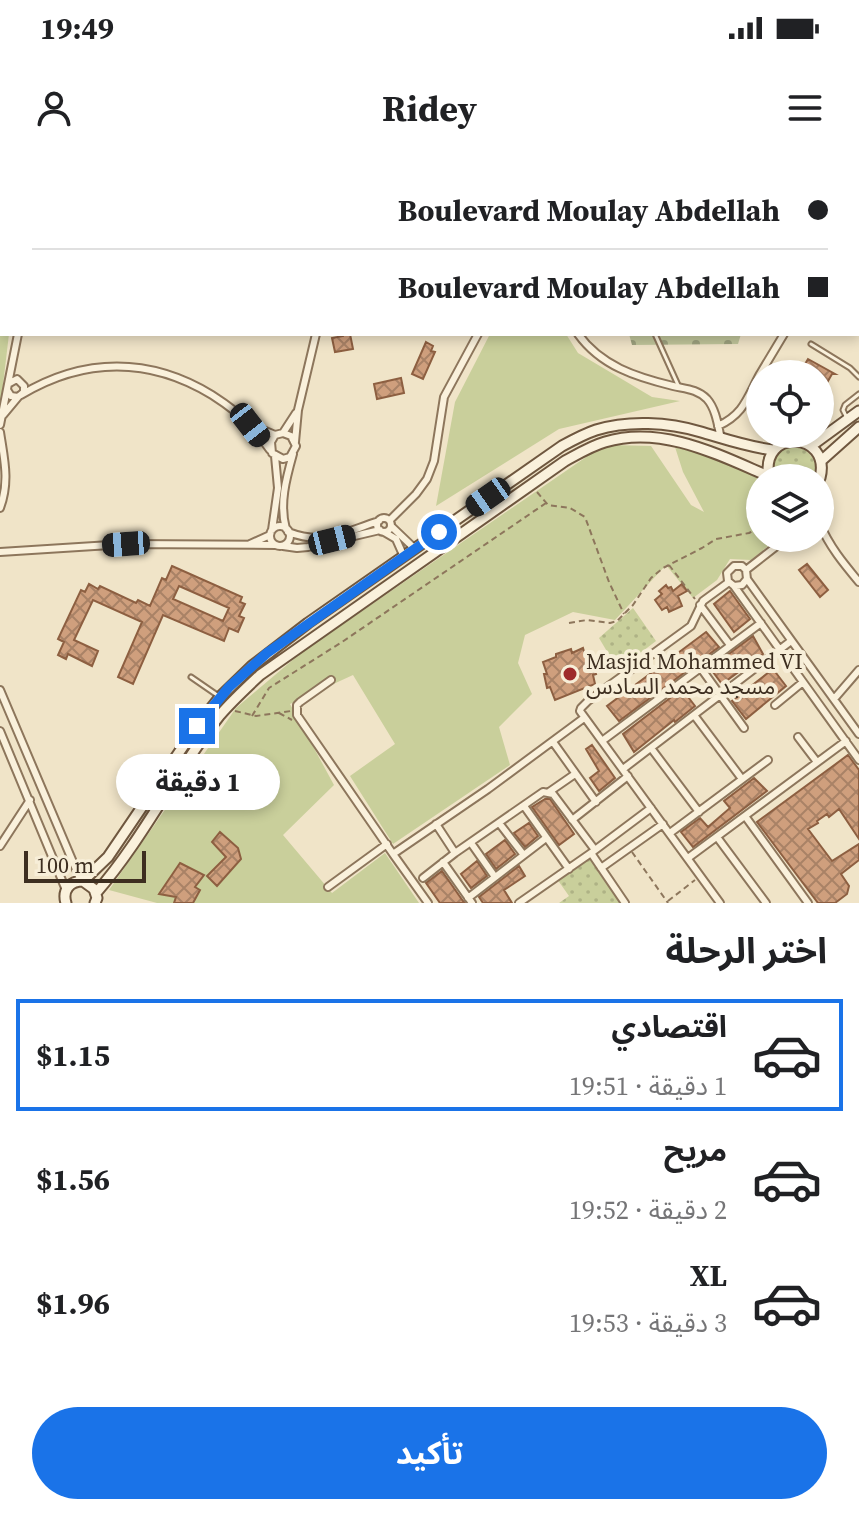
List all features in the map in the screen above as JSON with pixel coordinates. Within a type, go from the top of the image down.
[{"type":"main road","points":[[834,429],[859,411]]},
{"type":"main road","points":[[66,903],[66,890],[82,881],[108,857],[220,697],[267,653],[562,446],[595,430],[627,424],[667,425],[773,450]]},
{"type":"main road","points":[[821,461],[859,427]]},
{"type":"main road","points":[[96,898],[222,714],[260,675],[565,461],[591,447],[624,438],[659,437],[715,453],[746,467]]},
{"type":"main road","points":[[767,464],[776,448]]},
{"type":"main road","points":[[813,448],[821,464]]},
{"type":"main road","points":[[82,881],[91,885],[96,898]]},
{"type":"street","points":[[0,425],[18,336]]},
{"type":"street","points":[[279,546],[289,541],[282,503],[293,454],[298,410],[316,336]]},
{"type":"street","points":[[2,551],[126,544],[297,548],[387,531],[390,523],[427,479],[434,461],[444,397],[477,336]]},
{"type":"street","points":[[580,336],[611,365],[633,375],[698,391],[709,401],[721,439]]},
{"type":"street","points":[[768,360],[783,336]]},
{"type":"street","points":[[0,418],[25,389],[13,365]]},
{"type":"street","points":[[8,387],[11,396],[20,396],[42,382],[76,371],[103,366],[153,369],[201,388],[227,404],[273,453],[287,459],[293,454]]},
{"type":"street","points":[[8,387],[20,381],[42,382]]},
{"type":"street","points":[[718,426],[731,421],[746,403]]},
{"type":"street","points":[[279,546],[271,540],[278,488],[271,442],[298,410]]},
{"type":"street","points":[[250,425],[291,436],[295,442]]},
{"type":"street","points":[[0,432],[7,467],[6,488],[0,508]]},
{"type":"street","points":[[247,546],[281,526],[302,537],[322,539],[383,518],[415,549]]},
{"type":"street","points":[[379,521],[382,531],[396,539],[404,557]]},
{"type":"street","points":[[834,549],[859,582]]},
{"type":"street","points":[[746,570],[769,552]]},
{"type":"street","points":[[746,570],[738,565],[731,568],[727,573],[731,584],[858,758]]},
{"type":"street","points":[[746,570],[747,579],[859,734]]},
{"type":"street","points":[[720,903],[580,711],[691,626],[703,601],[731,584],[742,585],[747,579]]},
{"type":"street","points":[[700,605],[730,645]]},
{"type":"street","points":[[602,741],[761,623]]},
{"type":"street","points":[[623,769],[791,641]]},
{"type":"street","points":[[700,667],[744,728]]},
{"type":"street","points":[[834,699],[859,670]]},
{"type":"street","points":[[331,680],[300,702],[296,710],[428,903]]},
{"type":"street","points":[[775,705],[803,682]]},
{"type":"street","points":[[0,690],[82,881]]},
{"type":"street","points":[[694,715],[742,779]]},
{"type":"street","points":[[393,854],[584,718]]},
{"type":"street","points":[[0,731],[66,890]]},
{"type":"street","points":[[798,737],[817,762]]},
{"type":"street","points":[[688,858],[846,741]]},
{"type":"street","points":[[553,742],[596,802]]},
{"type":"street","points":[[651,748],[699,812]]},
{"type":"street","points":[[670,833],[768,760]]},
{"type":"street","points":[[423,878],[543,792],[549,792],[575,774]]},
{"type":"street","points":[[572,820],[628,776]]},
{"type":"street","points":[[549,792],[572,820],[625,903]]},
{"type":"street","points":[[0,846],[30,800]]},
{"type":"street","points":[[524,806],[569,869]]},
{"type":"street","points":[[519,903],[651,808]]},
{"type":"street","points":[[745,816],[808,903]]},
{"type":"street","points":[[499,823],[523,854]]},
{"type":"street","points":[[436,824],[455,853]]},
{"type":"street","points":[[601,868],[663,824]]},
{"type":"street","points":[[717,837],[766,903]]},
{"type":"street","points":[[443,862],[470,900],[546,838]]},
{"type":"street","points":[[471,843],[495,877]]},
{"type":"street","points":[[328,887],[387,844]]},
{"type":"lane","points":[[656,336],[678,387]]},
{"type":"lane","points":[[811,344],[859,377]]},
{"type":"lane","points":[[848,419],[843,410],[845,405],[859,394]]},
{"type":"lane","points":[[191,677],[220,697]]},
{"type":"path","points":[[531,485],[546,503],[570,508],[585,517],[624,615]]},
{"type":"path","points":[[252,716],[269,688],[546,503]]},
{"type":"path","points":[[569,623],[617,621],[633,605],[651,578],[669,564],[716,539],[746,534]]},
{"type":"path","points":[[669,564],[700,605]]},
{"type":"path","points":[[331,625],[342,642]]},
{"type":"path","points":[[234,711],[252,716],[296,710]]},
{"type":"path","points":[[629,848],[668,902],[701,875]]},
{"type":"green space","points":[[0,336],[9,336],[0,410]]},
{"type":"green space","points":[[489,336],[567,336],[578,353],[652,397],[680,401],[559,429],[436,506],[455,402]]},
{"type":"green space","points":[[630,336],[740,336],[738,344],[632,345]]},
{"type":"green space","points":[[611,445],[651,446],[691,505],[704,512],[683,472],[675,447],[717,458],[746,471],[746,552],[761,552],[751,560],[730,559],[717,580],[693,598],[666,565],[615,620],[573,612],[525,635],[518,663],[532,694],[499,727],[510,765],[393,844],[350,776],[395,744],[353,675],[290,704],[334,785],[283,835],[332,893],[385,853],[419,903],[157,903],[109,890],[236,708],[301,653],[592,453]]},
{"type":"green space","points":[[783,450],[805,450],[814,464],[773,464]]},
{"type":"green space","points":[[633,608],[656,641],[618,670],[599,638]]},
{"type":"green space","points":[[588,857],[620,903],[559,903],[569,896],[557,879]]},
{"type":"building","points":[[350,336],[353,349],[335,352],[332,338]]},
{"type":"building","points":[[426,342],[433,346],[431,351],[435,352],[423,379],[412,374]]},
{"type":"building","points":[[401,378],[404,393],[377,399],[374,384]]},
{"type":"building","points":[[807,564],[828,590],[820,597],[799,570]]},
{"type":"building","points":[[172,566],[242,597],[240,602],[245,604],[239,616],[244,618],[238,632],[229,628],[224,641],[163,615],[133,684],[118,677],[142,622],[93,600],[74,640],[98,651],[92,666],[68,654],[66,659],[58,655],[64,642],[58,639],[81,590],[85,592],[89,584],[150,606],[162,578],[166,580]],"holes":[[[179,586],[229,608],[223,621],[173,599]]]},
{"type":"building","points":[[682,584],[687,591],[678,596],[682,606],[669,612],[667,607],[662,610],[655,600],[662,594],[659,591],[666,585],[673,591]]},
{"type":"building","points":[[730,591],[750,619],[734,632],[714,604]]},
{"type":"building","points":[[706,632],[719,647],[619,721],[607,706]]},
{"type":"building","points":[[753,636],[763,654],[722,684],[710,668]]},
{"type":"building","name":"Masjid Mohammed VI مسجد محمد السادس","points":[[583,648],[596,674],[593,675],[595,684],[555,700],[550,687],[547,688],[543,662],[556,657],[556,654],[571,649],[572,653]]},
{"type":"building","points":[[773,669],[786,686],[746,719],[732,701]]},
{"type":"building","points":[[682,689],[695,706],[634,752],[623,734]]},
{"type":"building","points":[[592,745],[615,778],[599,791],[590,778],[599,771],[586,749]]},
{"type":"building","points":[[848,755],[859,770],[859,839],[839,809],[808,829],[832,861],[859,844],[859,860],[841,874],[849,886],[847,894],[835,903],[818,903],[757,822]]},
{"type":"building","points":[[754,778],[767,791],[693,847],[681,832],[700,818],[708,827],[730,808],[724,801]]},
{"type":"building","points":[[550,799],[574,834],[559,845],[532,807]]},
{"type":"building","points":[[529,823],[538,836],[525,847],[514,833]]},
{"type":"building","points":[[220,832],[238,848],[241,859],[217,886],[207,876],[226,857],[212,842]]},
{"type":"building","points":[[505,840],[515,854],[496,869],[486,854]]},
{"type":"building","points":[[477,861],[487,876],[471,888],[461,874]]},
{"type":"building","points":[[180,863],[204,875],[195,887],[200,890],[193,903],[174,903],[176,897],[159,894]]},
{"type":"building","points":[[519,866],[525,876],[504,890],[512,903],[483,903],[479,897]]},
{"type":"building","points":[[442,871],[465,903],[440,903],[426,883]]},
{"type":"place","name":"Masjid Mohammed VI مسجد محمد السادس","points":[[570,674]]},
{"type":"route","points":[[197,726],[229,687],[267,653],[439,532]]}]
